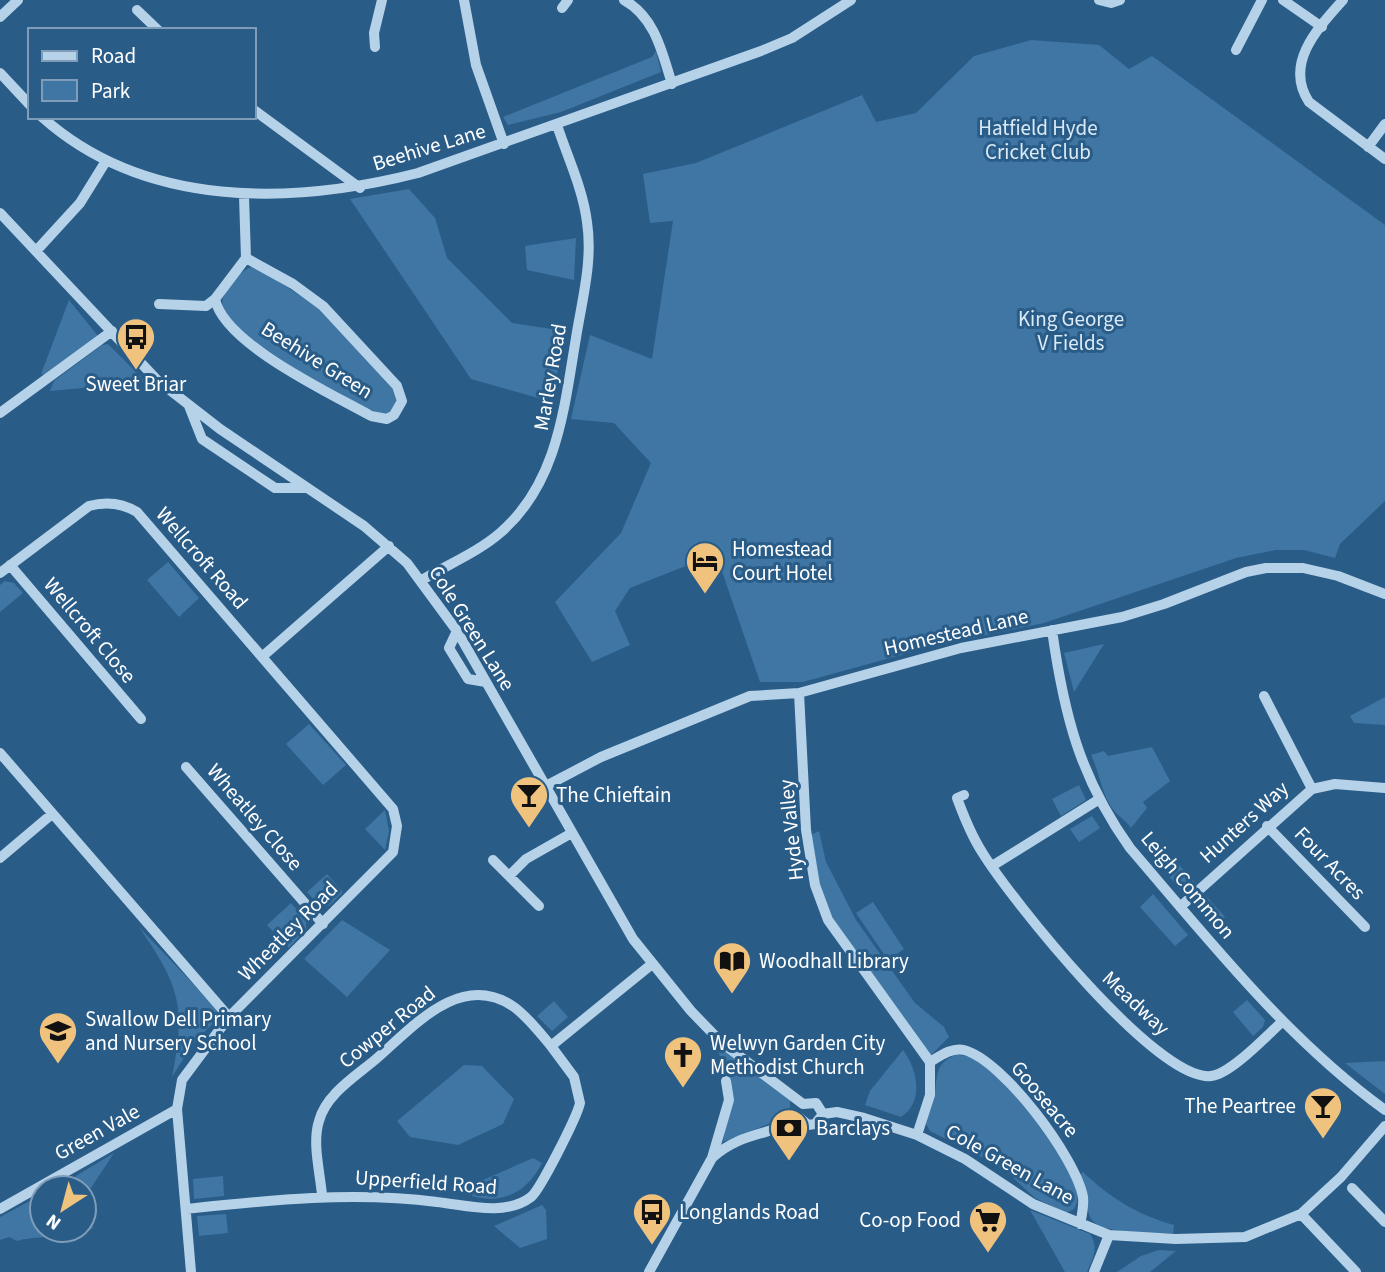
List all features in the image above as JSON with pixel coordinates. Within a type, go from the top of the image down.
[{"type":"street","points":[[0,17],[18,0]]},
{"type":"street","points":[[375,47],[374,33],[383,0]]},
{"type":"street","points":[[464,0],[475,65],[504,144]]},
{"type":"street","points":[[624,0],[646,18],[656,35],[672,83]]},
{"type":"street","points":[[1099,0],[1111,3],[1120,0]]},
{"type":"street","points":[[1236,50],[1262,0]]},
{"type":"street","points":[[1283,0],[1322,27]]},
{"type":"street","points":[[1343,0],[1322,27],[1298,67],[1300,89],[1309,102],[1385,159]]},
{"type":"street","name":"Beehive Lane","points":[[44,119],[82,149],[106,161],[183,185],[244,196],[286,196],[360,188],[418,173],[504,144],[792,38],[845,2]]},
{"type":"street","points":[[137,10],[156,28]]},
{"type":"street","points":[[0,73],[28,103]]},
{"type":"street","points":[[256,111],[360,188]]},
{"type":"street","points":[[1368,147],[1385,124]]},
{"type":"street","name":"Marley Road","points":[[422,580],[500,534],[530,496],[560,437],[586,286],[589,251],[587,222],[557,125]]},
{"type":"street","points":[[37,250],[80,204],[106,161]]},
{"type":"street","points":[[159,304],[206,306],[215,299],[246,258],[244,196]]},
{"type":"street","name":"Cole Green Lane","points":[[0,213],[157,380],[189,406],[389,546],[422,580],[457,631],[449,648],[468,679],[486,682],[570,834],[633,939],[722,1043],[803,1104]]},
{"type":"street","name":"Beehive Green","points":[[215,299],[221,314],[234,331],[278,364],[371,416],[387,419],[394,415],[402,401],[397,386],[323,306],[293,284],[246,258]]},
{"type":"street","points":[[0,414],[112,331]]},
{"type":"street","points":[[189,406],[202,439],[275,488],[306,488]]},
{"type":"street","name":"Wellcroft Road","points":[[0,573],[89,506],[101,503],[125,505],[137,512],[263,656]]},
{"type":"street","points":[[263,656],[389,546]]},
{"type":"street","name":"Wellcroft Close","points":[[10,565],[141,719]]},
{"type":"street","name":"Homestead Lane","points":[[544,787],[601,757],[724,704],[750,696],[799,693],[961,648],[1122,617],[1246,572],[1266,568],[1319,570],[1385,594]]},
{"type":"street","name":"Leigh Common","points":[[1052,630],[1066,717],[1098,800],[1130,848],[1283,1021],[1385,1110]]},
{"type":"street","name":"Wheatley Road","points":[[191,1272],[177,1109],[182,1080],[229,1017],[393,852],[397,826],[393,809],[384,795],[263,656]]},
{"type":"street","name":"Hyde Valley","points":[[799,693],[806,830],[816,885],[828,920],[930,1062]]},
{"type":"street","points":[[1264,695],[1312,789]]},
{"type":"street","points":[[0,753],[229,1017]]},
{"type":"street","name":"Wheatley Close","points":[[186,767],[323,924]]},
{"type":"street","name":"Hunters Way","points":[[1180,907],[1267,826],[1312,789],[1335,784],[1385,788]]},
{"type":"street","name":"Meadway","points":[[964,795],[957,798],[964,819],[992,866],[1082,979],[1132,1029],[1189,1072],[1205,1076],[1221,1073],[1283,1021]]},
{"type":"street","points":[[992,866],[1098,800]]},
{"type":"street","points":[[0,858],[52,814]]},
{"type":"street","name":"Four Acres","points":[[1267,826],[1365,927]]},
{"type":"street","points":[[509,876],[526,859],[570,834]]},
{"type":"street","points":[[493,860],[539,906]]},
{"type":"street","points":[[551,1046],[652,964]]},
{"type":"street","name":"Cowper Road","points":[[322,1195],[316,1133],[326,1104],[436,1007],[468,995],[511,1005],[522,1013],[551,1046]]},
{"type":"street","name":"Upperfield Road","points":[[186,1209],[322,1195],[412,1198],[493,1209],[513,1206],[532,1197],[580,1103],[574,1077],[551,1046]]},
{"type":"street","name":"Gooseacre","points":[[930,1062],[947,1052],[963,1049],[983,1060],[1024,1100],[1067,1155],[1082,1193],[1080,1224]]},
{"type":"street","points":[[917,1135],[930,1095],[930,1062]]},
{"type":"street","points":[[649,1272],[712,1158],[729,1100],[726,1081]]},
{"type":"street","points":[[712,1158],[724,1148],[754,1133],[787,1125],[800,1118],[803,1104],[816,1103],[823,1114],[815,1125],[804,1123],[800,1118]]},
{"type":"street","name":"Green Vale","points":[[0,1209],[177,1109]]},
{"type":"street","name":"Cole Green Lane","points":[[823,1114],[836,1112],[864,1118],[917,1135],[965,1159],[1033,1204],[1109,1235],[1232,1239],[1258,1234],[1301,1214],[1341,1177],[1385,1126]]},
{"type":"street","points":[[1352,1188],[1385,1222]]},
{"type":"street","points":[[1301,1214],[1356,1272]]},
{"type":"street","points":[[1094,1272],[1109,1235]]},
{"type":"green space","name":"King George V Fields","points":[[1031,40],[1099,45],[1129,69],[1152,56],[1385,225],[1385,501],[1340,544],[1335,558],[1304,550],[1276,550],[1236,558],[1044,623],[934,646],[803,682],[760,682],[716,554],[630,588],[615,611],[630,645],[592,662],[555,602],[621,533],[651,463],[614,423],[571,419],[590,335],[652,359],[673,221],[650,223],[643,174],[696,163],[862,95],[876,122],[916,113],[974,56]]},
{"type":"green space","points":[[656,51],[661,72],[561,112],[508,125],[503,117],[652,57]]},
{"type":"green space","points":[[409,189],[435,218],[447,258],[512,323],[565,331],[552,402],[471,379],[350,199]]},
{"type":"green space","points":[[576,238],[574,280],[527,270],[525,246]]},
{"type":"green space","points":[[255,266],[320,309],[397,394],[397,403],[390,414],[375,412],[328,390],[274,356],[233,323],[223,307],[224,294],[241,273]]},
{"type":"green space","points":[[69,300],[98,336],[45,375],[41,374]]},
{"type":"green space","points":[[108,344],[146,382],[50,391],[54,381],[102,345]]},
{"type":"green space","points":[[168,562],[199,598],[179,617],[147,580]]},
{"type":"green space","points":[[5,581],[14,583],[23,593],[0,612],[0,585]]},
{"type":"green space","points":[[1104,644],[1074,692],[1064,653]]},
{"type":"green space","points":[[1385,697],[1385,725],[1354,723],[1350,716]]},
{"type":"green space","points":[[309,724],[346,765],[323,785],[286,744]]},
{"type":"green space","points":[[1152,747],[1170,781],[1143,802],[1147,808],[1131,828],[1110,805],[1091,755],[1104,751],[1108,756]]},
{"type":"green space","points":[[1079,785],[1086,800],[1061,816],[1052,799]]},
{"type":"green space","points":[[385,810],[389,831],[385,850],[365,829]]},
{"type":"green space","points":[[1092,816],[1100,828],[1079,842],[1070,829]]},
{"type":"green space","points":[[819,831],[826,862],[856,920],[915,1003],[944,1027],[949,1037],[930,1056],[831,918],[819,883],[809,836]]},
{"type":"green space","points":[[1173,858],[1194,882],[1183,893],[1161,867]]},
{"type":"green space","points":[[327,874],[343,892],[329,906],[320,907],[307,892]]},
{"type":"green space","points":[[1153,894],[1188,935],[1175,946],[1140,907]]},
{"type":"green space","points":[[1206,896],[1225,917],[1213,929],[1196,907]]},
{"type":"green space","points":[[873,902],[904,949],[888,960],[856,913]]},
{"type":"green space","points":[[291,903],[306,920],[306,929],[289,948],[267,925]]},
{"type":"green space","points":[[342,920],[390,950],[347,997],[304,959]]},
{"type":"green space","points":[[139,927],[220,1012],[220,1016],[192,1045],[172,1077],[179,1032],[176,998],[163,966]]},
{"type":"green space","points":[[1247,1000],[1265,1020],[1263,1027],[1253,1036],[1233,1012]]},
{"type":"green space","points":[[554,1001],[568,1017],[552,1031],[537,1016]]},
{"type":"green space","points":[[719,1046],[790,1098],[790,1111],[786,1117],[723,1142],[731,1087],[717,1050]]},
{"type":"green space","points":[[903,1050],[915,1075],[916,1094],[909,1110],[901,1117],[865,1105],[870,1091]]},
{"type":"green space","points":[[956,1055],[975,1059],[993,1073],[1046,1131],[1072,1175],[1077,1194],[1074,1209],[1066,1213],[1035,1198],[1008,1173],[930,1131],[926,1124],[939,1068]]},
{"type":"green space","points":[[1385,1061],[1385,1094],[1345,1063]]},
{"type":"green space","points":[[464,1065],[482,1066],[514,1099],[503,1124],[458,1145],[410,1137],[397,1121]]},
{"type":"green space","points":[[114,1153],[98,1177],[98,1174],[79,1174]]},
{"type":"green space","points":[[533,1158],[542,1163],[530,1181],[514,1193],[494,1199],[472,1196],[474,1184]]},
{"type":"green space","points":[[1083,1172],[1125,1204],[1174,1225],[1173,1233],[1128,1232],[1095,1223],[1088,1212],[1079,1175]]},
{"type":"green space","points":[[223,1176],[224,1196],[194,1199],[193,1179]]},
{"type":"green space","points":[[28,1202],[28,1239],[17,1241],[9,1237],[0,1240],[0,1217]]},
{"type":"green space","points":[[542,1205],[546,1210],[547,1239],[520,1248],[494,1226]]},
{"type":"green space","points":[[1030,1210],[1090,1234],[1095,1248],[1087,1272],[1065,1272]]},
{"type":"green space","points":[[226,1214],[228,1233],[199,1236],[197,1216]]},
{"type":"green space","points":[[1159,1250],[1176,1251],[1150,1272],[1117,1272],[1141,1256]]},
{"type":"place","name":"Sweet Briar","points":[[136,371]]},
{"type":"place","name":"Homestead Court Hotel","points":[[705,595]]},
{"type":"place","name":"The Chieftain","points":[[529,829]]},
{"type":"place","name":"Woodhall Library","points":[[732,995]]},
{"type":"place","name":"Swallow Dell Primary and Nursery School","points":[[58,1065]]},
{"type":"place","name":"Welwyn Garden City Methodist Church","points":[[683,1089]]},
{"type":"place","name":"The Peartree","points":[[1323,1140]]},
{"type":"place","name":"Barclays","points":[[789,1162]]},
{"type":"place","name":"Longlands Road","points":[[652,1246]]},
{"type":"place","name":"Co-op Food","points":[[988,1254]]},
{"type":"park label","name":"Hatfield Hyde Cricket Club","points":[[1038,140]]}]
